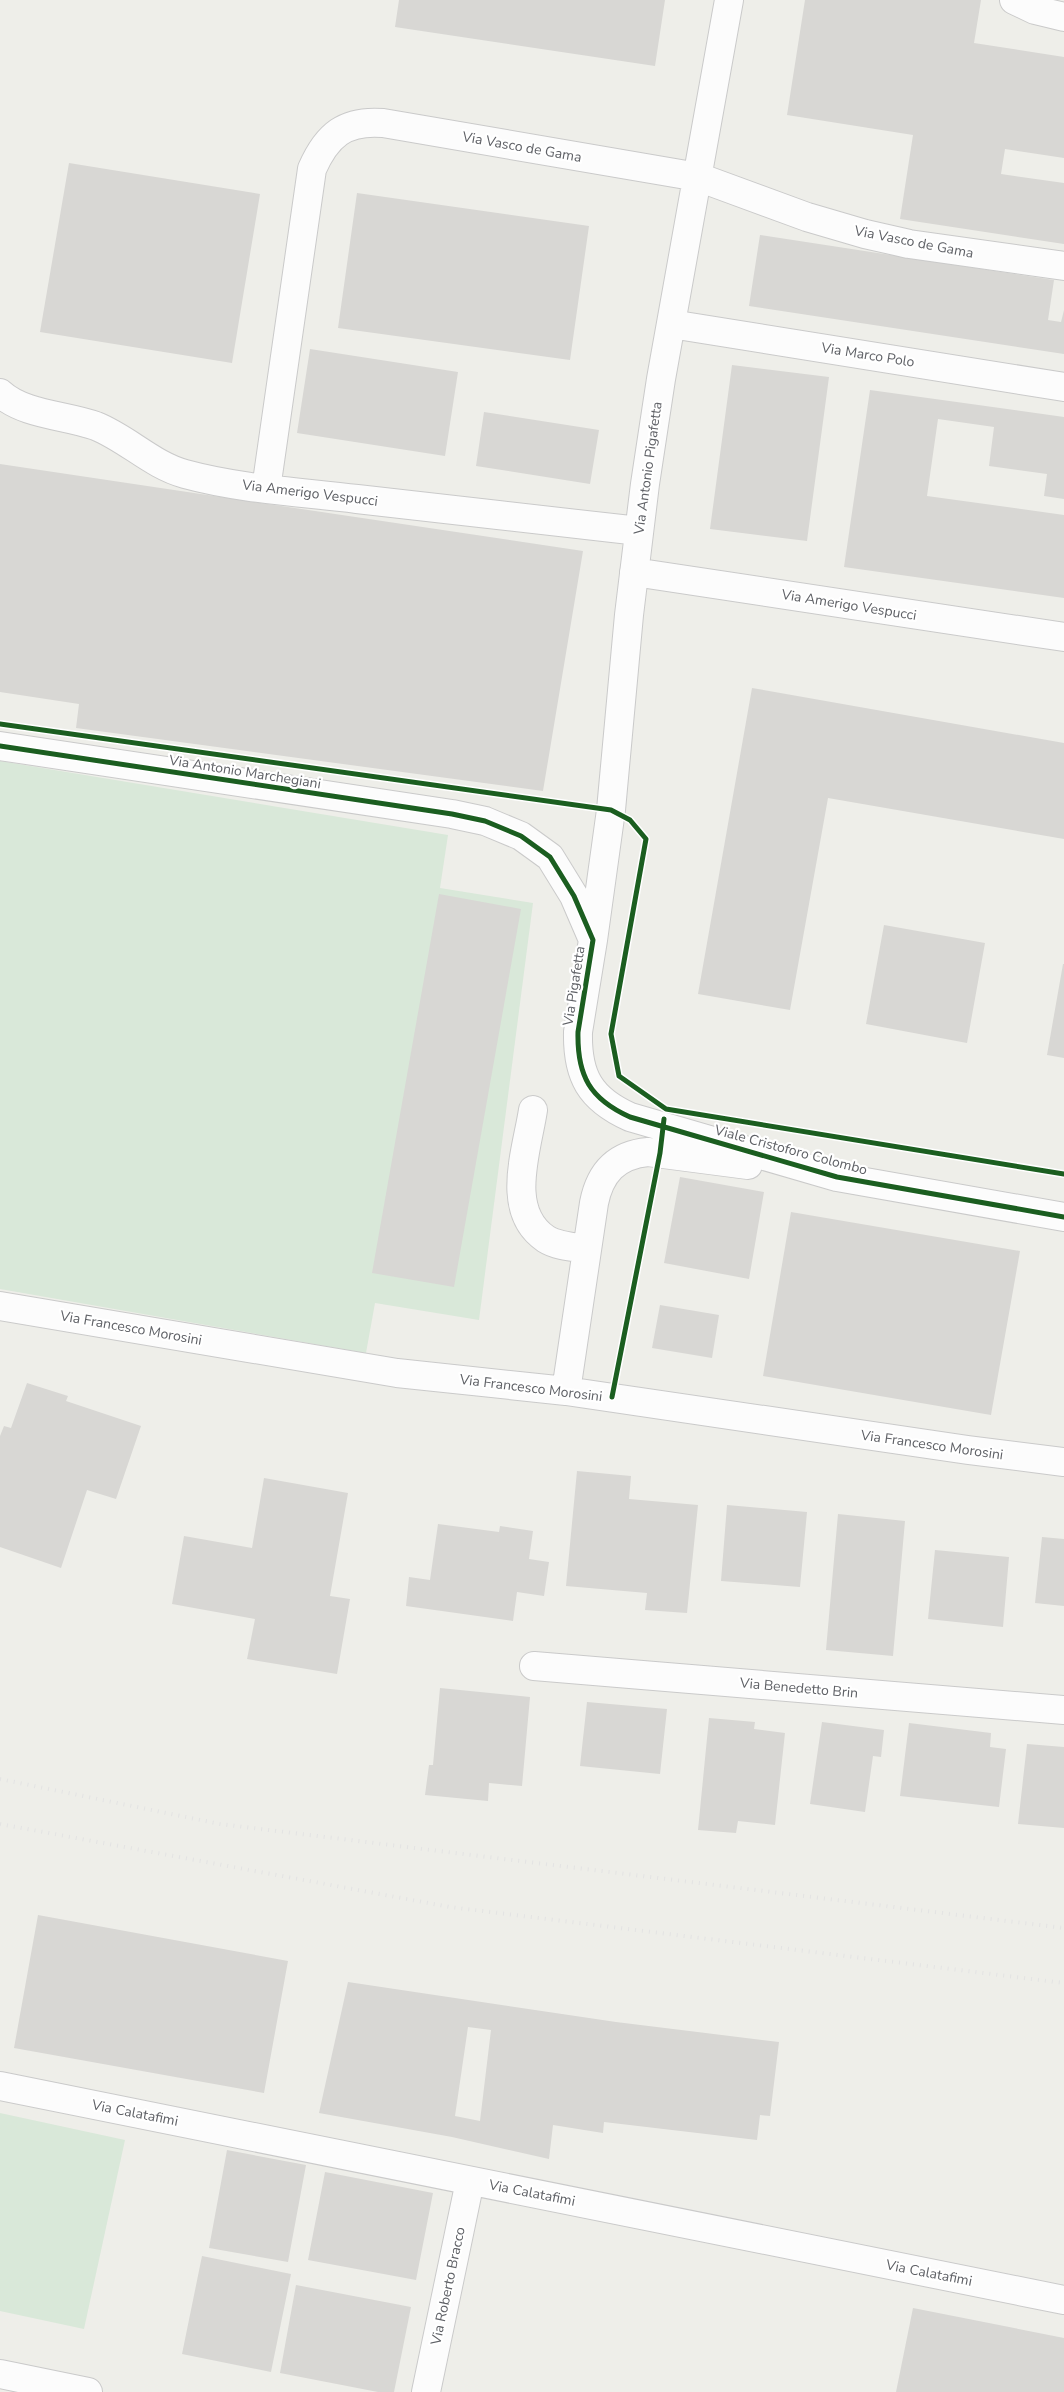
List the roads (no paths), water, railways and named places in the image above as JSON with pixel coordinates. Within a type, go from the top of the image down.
[{"type":"street","name":"Via Antonio Pigafetta","points":[[593,940],[611,810],[639,531],[672,324],[729,0]]},
{"type":"street","points":[[1014,0],[1035,10],[1064,17]]},
{"type":"street","name":"Via Vasco de Gama","points":[[266,488],[308,185],[318,156],[325,145],[342,130],[355,124],[383,124],[698,177],[807,217],[865,234],[909,244],[1064,266]]},
{"type":"street","name":"Via Marco Polo","points":[[672,324],[1064,387]]},
{"type":"street","name":"Via Amerigo Vespucci","points":[[0,393],[17,404],[74,419],[111,432],[168,469],[202,478],[266,488],[639,531]]},
{"type":"street","name":"Via Amerigo Vespucci","points":[[634,572],[1064,637]]},
{"type":"street","name":"Via Antonio Marchegiani","points":[[0,746],[452,814],[485,821]]},
{"type":"street","name":"Via Pigafetta","points":[[485,821],[521,836],[550,857],[574,896],[593,940],[578,1032],[578,1047],[586,1082]]},
{"type":"street","name":"Viale Cristoforo Colombo","points":[[586,1082],[598,1098],[612,1109],[630,1117],[837,1177],[1064,1217]]},
{"type":"street","points":[[534,1110],[521,1185],[524,1210],[528,1222],[547,1239],[560,1244],[587,1249]]},
{"type":"street","points":[[566,1391],[596,1191],[609,1169],[622,1158],[633,1153],[648,1152],[837,1177]]},
{"type":"street","name":"Via Francesco Morosini","points":[[0,1306],[397,1372],[566,1391],[968,1450],[1064,1462]]},
{"type":"street","name":"Via Benedetto Brin","points":[[534,1666],[1064,1710]]},
{"type":"street","name":"Via Calatafimi","points":[[0,2086],[1064,2300]]},
{"type":"street","name":"Via Roberto Bracco","points":[[426,2392],[470,2181]]},
{"type":"street","points":[[0,2374],[88,2392]]},
{"type":"railway","points":[[0,1779],[220,1824],[1064,1928]]},
{"type":"railway","points":[[0,1824],[450,1907],[1064,1983]]}]
